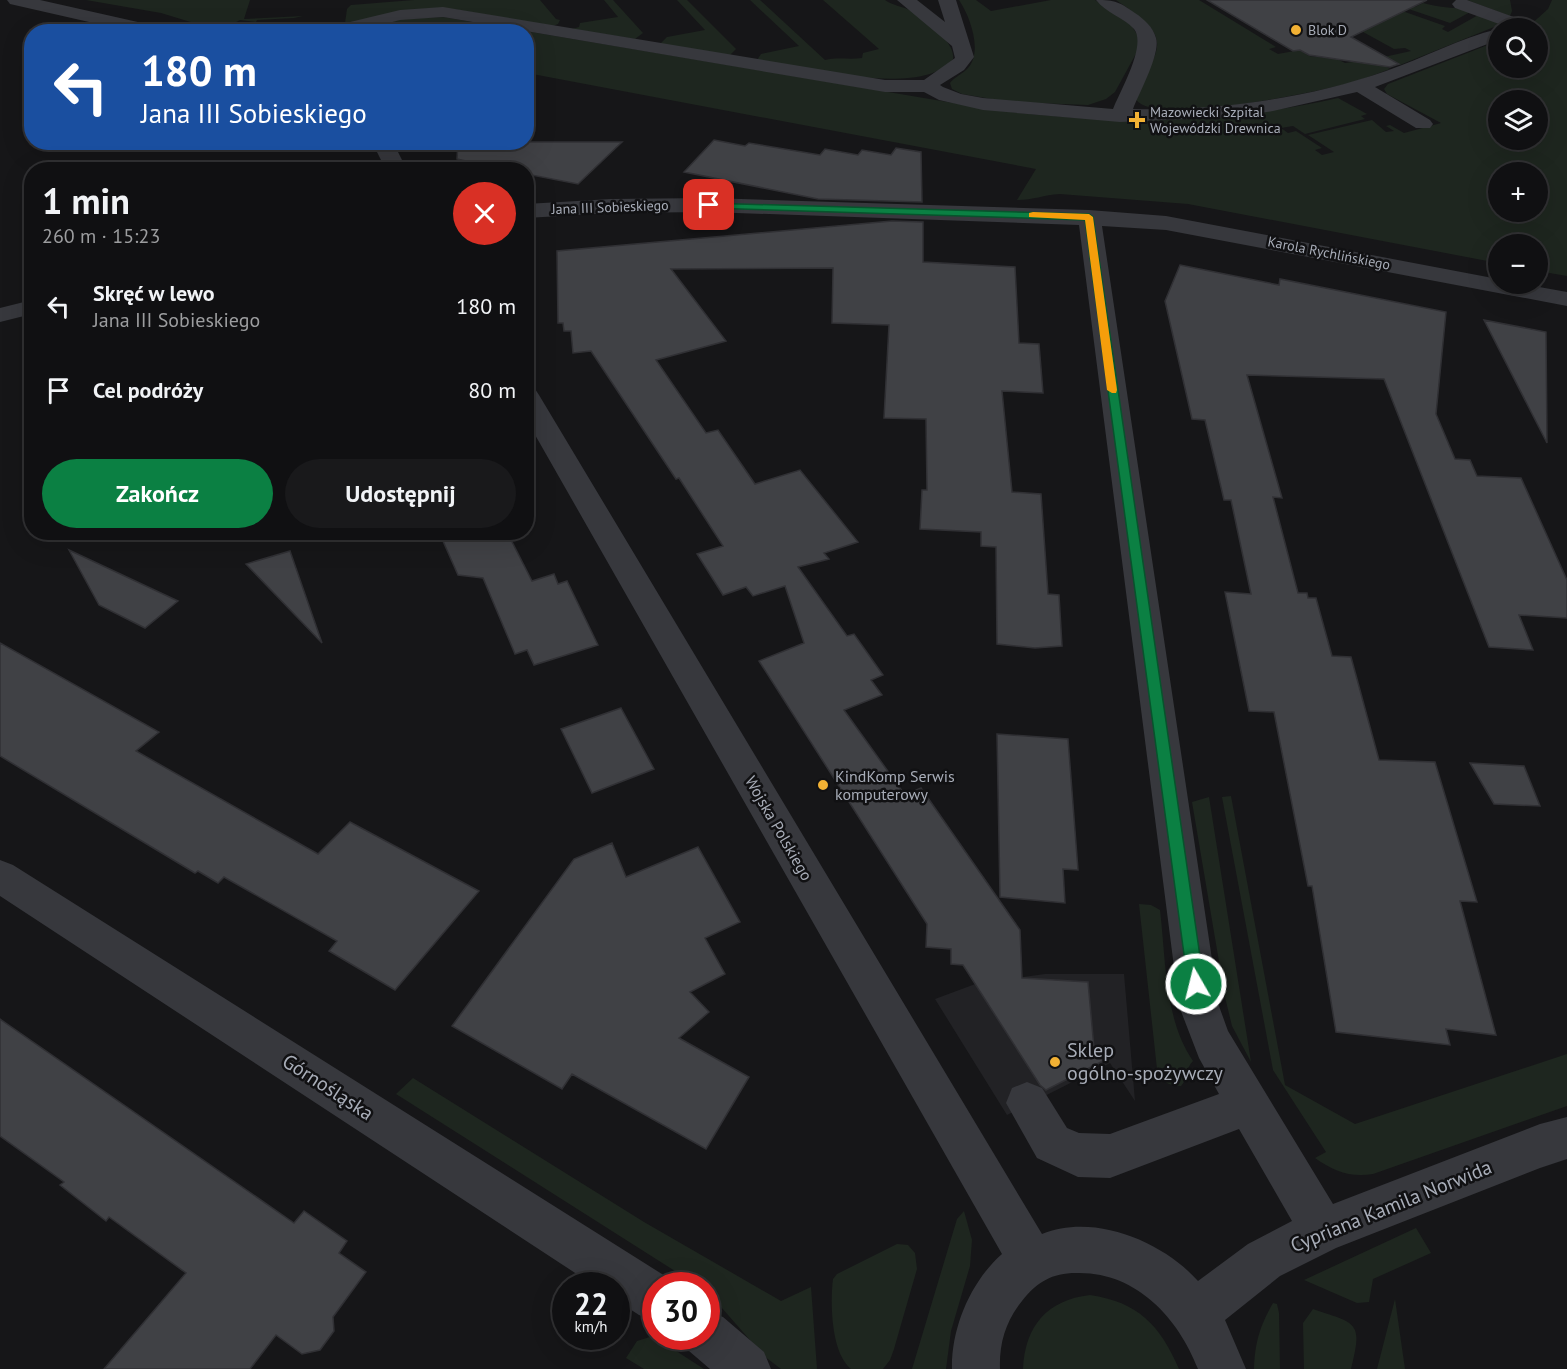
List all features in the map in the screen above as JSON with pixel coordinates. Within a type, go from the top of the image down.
[{"type":"street","points":[[16,0],[124,24]]},
{"type":"street","points":[[906,0],[960,43]]},
{"type":"street","points":[[929,86],[934,80],[962,62],[964,52],[947,0]]},
{"type":"street","points":[[1105,0],[1140,25],[1147,36],[1148,45],[1119,116]]},
{"type":"street","points":[[1461,4],[1509,18]]},
{"type":"street","points":[[365,24],[418,12],[443,12],[515,24]]},
{"type":"street","points":[[534,27],[885,86],[929,86],[945,95],[990,104],[1051,112],[1119,116],[1175,116],[1286,104],[1360,86],[1394,66],[1488,37]]},
{"type":"street","points":[[1360,86],[1423,124]]},
{"type":"street","name":"Jana III Sobieskiego","points":[[534,211],[611,206],[709,205],[1089,217]]},
{"type":"street","points":[[1089,217],[1199,1006],[1204,1028],[1274,1151],[1323,1230]]},
{"type":"street","name":"Karola Rychlińskiego","points":[[1089,217],[1166,223],[1207,230],[1567,299]]},
{"type":"street","points":[[0,315],[24,309]]},
{"type":"street","name":"Wojska Polskiego","points":[[534,408],[1032,1261]]},
{"type":"street","name":"Górnośląska","points":[[0,876],[642,1289]]},
{"type":"street","points":[[1027,1103],[1052,1143],[1078,1155],[1110,1156],[1249,1104]]},
{"type":"street","name":"Cypriana Kamila Norwida","points":[[1196,1313],[1264,1260],[1323,1230],[1540,1146],[1567,1138]]},
{"type":"street","points":[[976,1369],[982,1321],[1002,1286],[1032,1261],[1064,1250],[1099,1250],[1135,1261],[1167,1283],[1196,1313],[1212,1340],[1222,1369]]},
{"type":"street","points":[[720,1346],[747,1369]]},
{"type":"shaded area","points":[[86,0],[250,0],[244,19],[303,16],[257,20],[256,22],[240,20],[233,24],[197,24],[161,13]]},
{"type":"shaded area","points":[[414,0],[540,0],[556,19],[560,20],[553,26],[453,9],[345,23],[347,9],[351,5]]},
{"type":"shaded area","points":[[604,0],[613,0],[643,33],[635,39],[572,29],[579,27],[580,23],[618,17]]},
{"type":"shaded area","points":[[677,0],[687,0],[736,49],[730,55],[660,44],[667,37],[705,30]]},
{"type":"shaded area","points":[[750,0],[760,0],[825,60],[862,58],[863,53],[879,49],[823,0],[885,0],[911,11],[931,26],[950,46],[953,59],[938,71],[916,77],[889,79],[830,73],[757,60],[761,54],[799,46]]},
{"type":"shaded area","points":[[959,0],[976,0],[991,11],[1051,0],[1095,0],[1131,25],[1138,36],[1138,50],[1115,92],[1106,99],[1088,105],[1010,102],[962,94],[952,89],[950,83],[966,70],[972,61],[975,44],[971,24]]},
{"type":"shaded area","points":[[1116,0],[1199,0],[1276,47],[1269,49],[1278,54],[1300,50],[1309,56],[1337,59],[1345,63],[1374,59],[1390,69],[1342,85],[1231,106],[1167,110],[1146,106],[1135,97],[1152,64],[1157,42],[1147,23]]},
{"type":"shaded area","points":[[1371,0],[1445,26],[1442,29],[1448,32],[1480,14],[1491,18],[1488,18],[1488,29],[1400,65],[1384,57],[1411,51],[1405,48],[1394,49],[1325,11]]},
{"type":"shaded area","points":[[1382,0],[1395,0],[1415,7],[1423,3],[1472,11],[1450,23]]},
{"type":"shaded area","points":[[1467,0],[1510,0],[1512,11],[1510,16]]},
{"type":"shaded area","points":[[1552,0],[1567,0],[1567,276],[1548,273],[1548,234],[1488,234],[1488,261],[1188,204],[1060,194],[1017,200],[1036,169],[534,74],[534,32],[995,110],[1039,115],[1125,120],[1210,117],[1295,107],[1338,98],[1367,114],[1361,116],[1365,119],[1305,134],[1293,126],[1281,128],[1288,133],[1296,131],[1322,148],[1315,150],[1322,155],[1334,152],[1308,135],[1372,120],[1386,132],[1394,131],[1386,126],[1390,125],[1404,133],[1441,123],[1387,94],[1384,89],[1388,84],[1488,45],[1488,78],[1548,78],[1548,18],[1538,18],[1548,9]]},
{"type":"shaded area","points":[[443,17],[485,24],[383,24],[402,19]]},
{"type":"shaded area","points":[[1231,796],[1285,1085],[1355,1124],[1567,1054],[1567,1106],[1373,1174],[1357,1175],[1343,1172],[1315,1158],[1326,1152],[1273,1070],[1222,797]]},
{"type":"shaded area","points":[[1209,797],[1251,1062],[1232,1026],[1225,997],[1192,802]]},
{"type":"shaded area","points":[[1139,904],[1151,905],[1160,910],[1171,1008],[1176,1027],[1193,1061],[1181,1086],[1165,1082],[1157,1069]]},
{"type":"shaded area","points":[[1045,974],[1124,974],[1135,1101],[1110,1063],[1007,1115],[935,999],[978,983]]},
{"type":"shaded area","points":[[413,1078],[644,1222],[781,1301],[811,1287],[817,1369],[781,1369],[764,1356],[720,1306],[720,1272],[677,1272],[396,1094]]},
{"type":"shaded area","points":[[964,1211],[972,1240],[970,1266],[951,1331],[946,1369],[912,1369],[957,1219]]},
{"type":"shaded area","points":[[1416,1228],[1431,1253],[1373,1279],[1369,1302],[1357,1303],[1304,1280]]},
{"type":"shaded area","points":[[897,1244],[908,1245],[915,1253],[917,1269],[890,1360],[883,1369],[851,1369],[839,1352],[833,1327],[833,1279],[837,1274]]},
{"type":"shaded area","points":[[1090,1295],[1121,1303],[1145,1318],[1164,1340],[1179,1369],[1023,1369],[1028,1340],[1041,1318],[1050,1309],[1062,1303]]},
{"type":"shaded area","points":[[1395,1299],[1405,1369],[1377,1369]]},
{"type":"shaded area","points":[[1273,1303],[1277,1304],[1279,1313],[1280,1369],[1254,1369],[1259,1334]]},
{"type":"shaded area","points":[[1313,1309],[1348,1322],[1353,1327],[1356,1341],[1351,1369],[1304,1369],[1303,1323]]},
{"type":"shaded area","points":[[642,1339],[642,1350],[675,1350],[704,1369],[644,1369],[626,1358],[637,1341]]},
{"type":"building","points":[[1207,0],[1427,0],[1351,37],[1399,64],[1390,67],[1309,55],[1300,50],[1293,51]]},
{"type":"building","points":[[714,140],[745,146],[749,143],[820,155],[825,149],[858,155],[862,150],[891,155],[896,148],[921,152],[922,202],[818,199],[684,172]]},
{"type":"building","points":[[534,142],[622,142],[578,184],[534,176],[534,162],[470,162],[457,159],[458,150],[534,150]]},
{"type":"building","points":[[892,221],[923,222],[923,262],[1015,267],[1019,343],[1039,344],[1043,393],[1002,391],[1012,492],[1041,494],[1048,594],[1059,595],[1062,646],[1035,648],[997,644],[996,547],[981,546],[981,532],[920,529],[922,490],[927,490],[926,419],[884,418],[889,325],[832,323],[833,268],[671,269],[726,341],[656,360],[706,433],[718,430],[755,484],[800,470],[858,542],[824,553],[829,559],[798,567],[847,636],[854,634],[883,675],[871,680],[882,695],[844,710],[905,795],[921,788],[1020,930],[1022,978],[1088,982],[1094,1048],[1103,1061],[1046,1090],[1040,1085],[963,965],[951,964],[951,949],[926,947],[927,924],[759,661],[804,643],[785,586],[753,596],[746,587],[723,595],[697,554],[723,546],[591,351],[573,353],[571,331],[564,331],[563,323],[558,323],[557,251]]},
{"type":"building","points":[[1180,265],[1279,285],[1280,279],[1446,312],[1436,414],[1455,459],[1470,460],[1477,476],[1521,478],[1567,580],[1567,618],[1519,615],[1533,650],[1489,647],[1384,379],[1247,375],[1282,498],[1273,497],[1298,593],[1307,593],[1308,598],[1316,598],[1332,656],[1351,657],[1379,760],[1435,762],[1477,902],[1460,901],[1496,1035],[1446,1029],[1450,1045],[1336,1032],[1312,886],[1308,886],[1274,712],[1249,711],[1225,592],[1251,594],[1231,500],[1224,500],[1205,420],[1192,419],[1165,301]]},
{"type":"building","points":[[1484,320],[1546,332],[1547,443]]},
{"type":"building","points":[[443,540],[511,540],[532,581],[554,574],[558,584],[567,581],[598,645],[534,665],[527,650],[515,654],[483,578],[458,575]]},
{"type":"building","points":[[69,550],[178,601],[145,628],[99,605]]},
{"type":"building","points":[[290,551],[322,643],[246,564]]},
{"type":"building","points":[[0,643],[159,732],[136,751],[318,854],[350,822],[479,891],[395,990],[329,951],[337,941],[224,877],[218,883],[198,871],[195,873],[0,756]]},
{"type":"building","points":[[621,708],[654,769],[592,793],[561,729]]},
{"type":"building","points":[[997,734],[1068,739],[1078,870],[1063,869],[1065,903],[1000,897]]},
{"type":"building","points":[[1470,763],[1524,766],[1540,806],[1494,804]]},
{"type":"building","points":[[612,843],[626,877],[698,847],[740,922],[705,938],[725,974],[690,992],[709,1012],[679,1038],[749,1077],[706,1149],[572,1074],[562,1089],[452,1026],[574,859]]},
{"type":"building","points":[[0,1019],[294,1223],[304,1211],[347,1241],[339,1253],[366,1272],[333,1317],[334,1331],[320,1350],[302,1354],[276,1335],[250,1369],[104,1369],[186,1273],[109,1217],[106,1221],[60,1185],[64,1182],[0,1136]]},
{"type":"slow traffic","points":[[1033,215],[1089,217],[1112,390]]},
{"type":"place","name":"Blok D","points":[[1296,30]]},
{"type":"place","name":"Mazowiecki Szpital Wojewódzki Drewnica","points":[[1137,120]]},
{"type":"place","name":"KindKomp Serwis komputerowy","points":[[823,785]]},
{"type":"place","name":"Sklep ogólno-spożywczy","points":[[1055,1062]]},
{"type":"route","points":[[709,205],[1089,217],[1196,984]]}]
